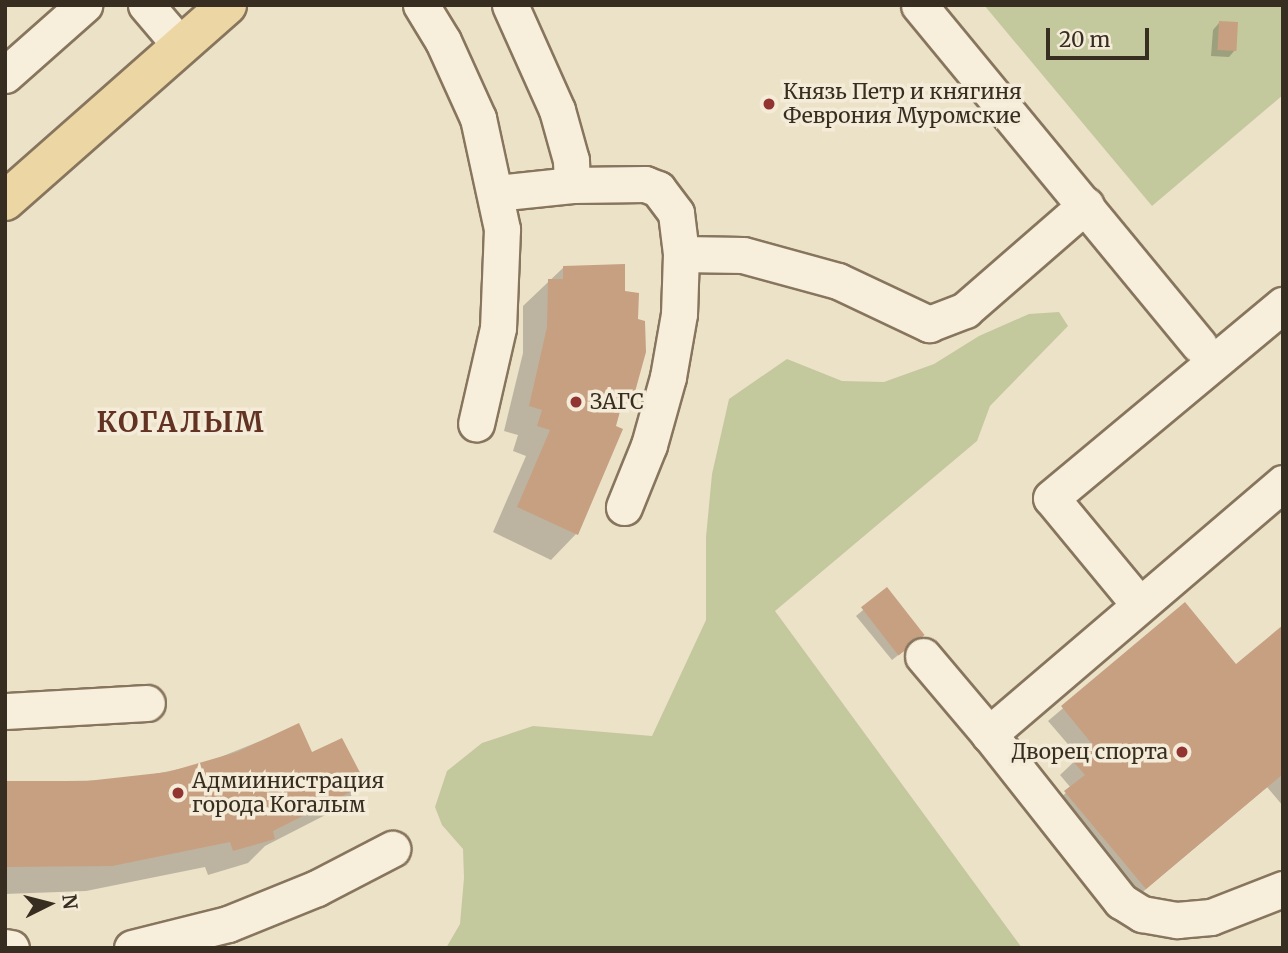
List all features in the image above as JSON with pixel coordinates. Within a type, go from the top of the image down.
[{"type":"main road","points":[[5,201],[227,5]]},
{"type":"street","points":[[9,65],[85,5]]},
{"type":"street","points":[[146,5],[181,46]]},
{"type":"street","points":[[421,5],[463,80],[496,193],[503,272],[498,328],[476,424]]},
{"type":"street","points":[[510,5],[557,110],[571,160],[572,185]]},
{"type":"street","points":[[919,5],[1199,345]]},
{"type":"street","points":[[496,193],[572,185],[645,184],[657,189],[676,213],[681,254],[679,313],[668,377],[649,445],[624,507]]},
{"type":"street","points":[[681,254],[743,255],[838,281],[929,324],[965,310],[1086,205]]},
{"type":"street","points":[[1138,603],[1051,498],[1283,305]]},
{"type":"street","points":[[989,734],[1138,603],[1283,483]]},
{"type":"street","points":[[923,656],[989,734],[1121,901],[1142,914],[1177,920],[1211,917],[1283,889]]},
{"type":"street","points":[[5,711],[147,703]]},
{"type":"street","points":[[132,948],[228,924],[317,888],[392,849]]},
{"type":"street","points":[[5,947],[11,948]]},
{"type":"green space","points":[[984,5],[1283,5],[1283,95],[1152,206]]},
{"type":"green space","points":[[1059,312],[1068,326],[990,406],[977,441],[775,611],[1022,948],[446,948],[460,924],[464,878],[463,849],[442,825],[435,807],[447,771],[482,743],[533,726],[652,736],[706,620],[706,537],[712,474],[729,399],[787,359],[842,381],[884,382],[934,364],[979,336],[1029,314]]},
{"type":"building","points":[[1219,21],[1238,22],[1236,51],[1217,50]]},
{"type":"building","name":"ЗАГС","points":[[625,264],[625,291],[639,293],[638,319],[645,321],[646,352],[633,399],[624,397],[616,426],[623,429],[578,535],[517,507],[550,430],[537,426],[542,410],[529,406],[547,327],[548,279],[563,279],[563,266]]},
{"type":"building","points":[[887,587],[925,635],[899,655],[861,607]]},
{"type":"building","name":"Дворец спорта","points":[[1185,602],[1236,664],[1283,625],[1283,774],[1146,889],[1064,791],[1085,775],[1072,760],[1092,744],[1061,706]]},
{"type":"building","name":"Адмиинистрация города Когалым","points":[[299,723],[312,752],[342,738],[366,784],[273,831],[275,839],[233,851],[230,842],[112,866],[5,867],[5,781],[87,781],[168,772],[237,752]]},
{"type":"place","name":"Князь Петр и княгиня Феврония Муромские","points":[[769,104]]},
{"type":"place","name":"ЗАГС","points":[[576,402]]},
{"type":"place","name":"Дворец спорта","points":[[1182,752]]},
{"type":"place","name":"Адмиинистрация города Когалым","points":[[178,793]]},
{"type":"district","name":"КОГАЛЫМ","points":[[181,422]]}]
